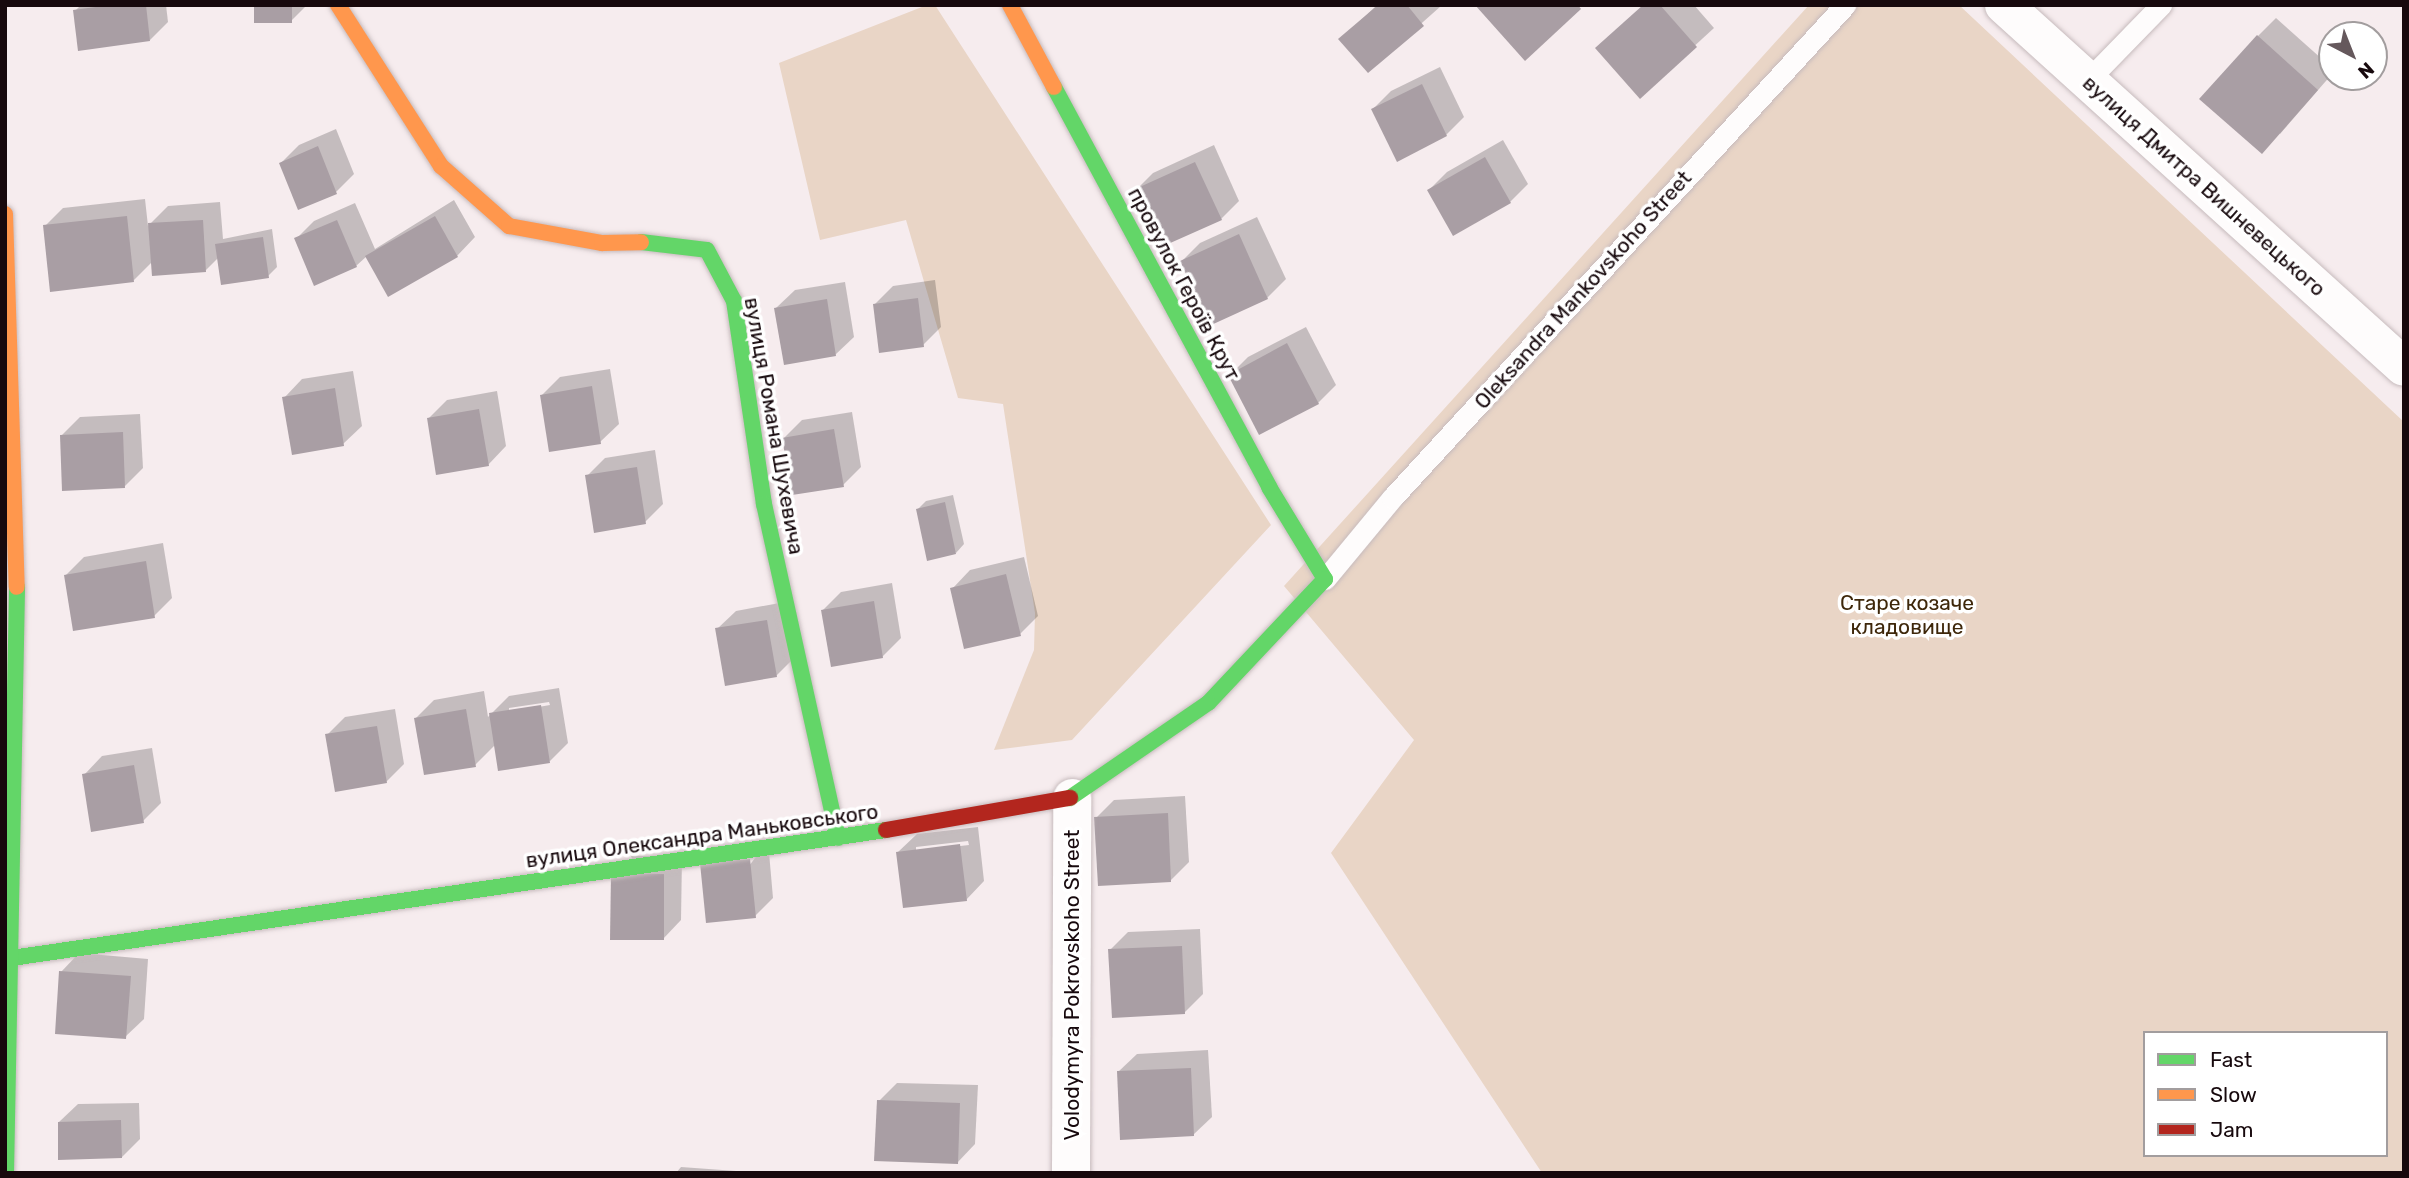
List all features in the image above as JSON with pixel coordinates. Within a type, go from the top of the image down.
[{"type":"street","name":"вулиця Романа Шухевича","points":[[338,5],[442,166],[509,226],[603,243],[656,242],[707,250],[734,301],[764,504],[838,838]]},
{"type":"street","name":"провулок Героїв Крут","points":[[1010,5],[1269,486],[1325,579]]},
{"type":"street","name":"вулиця Дмитра Вишневецького","points":[[2004,5],[2404,367]]},
{"type":"street","points":[[5,214],[12,605],[6,1173]]},
{"type":"street","name":"вулиця Олександра Маньковського","points":[[8,958],[838,838],[1072,798],[1208,703],[1325,579]]},
{"type":"street","name":"Volodymyra Pokrovskoho Street","points":[[1071,1173],[1072,798]]},
{"type":"lane","name":"Oleksandra Mankovskoho Street","points":[[1325,579],[1392,498],[1845,5]]},
{"type":"lane","points":[[2088,80],[2161,5]]},
{"type":"green space","points":[[927,5],[935,5],[1271,525],[1072,740],[994,750],[1034,650],[1035,613],[1003,404],[958,398],[906,220],[820,240],[779,63]]},
{"type":"green space","name":"Старе козаче кладовище","points":[[1809,5],[1959,5],[2404,422],[2404,1173],[1542,1173],[1331,853],[1414,740],[1284,586]]},
{"type":"building","points":[[111,5],[146,5],[150,41],[78,51],[73,10]]},
{"type":"building","points":[[254,5],[292,5],[292,23],[254,23]]},
{"type":"building","points":[[1378,5],[1407,5],[1424,26],[1368,73],[1338,39]]},
{"type":"building","points":[[1475,5],[1578,5],[1581,9],[1525,61]]},
{"type":"building","points":[[1643,5],[1660,5],[1697,47],[1640,99],[1595,48]]},
{"type":"building","points":[[2257,35],[2318,90],[2262,154],[2199,99]]},
{"type":"building","points":[[1422,84],[1447,136],[1397,162],[1371,109]]},
{"type":"building","points":[[318,146],[337,194],[298,210],[279,163]]},
{"type":"building","points":[[1485,157],[1511,203],[1453,236],[1427,190]]},
{"type":"building","points":[[1195,162],[1222,220],[1159,248],[1133,190]]},
{"type":"building","points":[[127,216],[134,282],[50,292],[43,225]]},
{"type":"building","points":[[435,216],[458,257],[388,297],[365,256]]},
{"type":"building","points":[[203,220],[206,272],[152,276],[148,223]]},
{"type":"building","points":[[337,220],[357,267],[314,286],[294,238]]},
{"type":"building","points":[[1239,234],[1268,299],[1209,326],[1180,261]]},
{"type":"building","points":[[263,237],[269,278],[221,285],[215,244]]},
{"type":"building","points":[[918,298],[924,347],[879,353],[873,304]]},
{"type":"building","points":[[827,299],[836,356],[784,365],[774,308]]},
{"type":"building","points":[[1287,343],[1319,404],[1259,435],[1228,375]]},
{"type":"building","points":[[592,386],[601,444],[549,452],[540,395]]},
{"type":"building","points":[[335,388],[344,446],[292,455],[282,397]]},
{"type":"building","points":[[479,409],[489,466],[436,475],[427,418]]},
{"type":"building","points":[[834,429],[844,487],[792,495],[782,438]]},
{"type":"building","points":[[123,432],[125,488],[62,491],[60,435]]},
{"type":"building","points":[[637,467],[646,524],[594,533],[585,475]]},
{"type":"building","points":[[945,502],[956,554],[927,561],[916,509]]},
{"type":"building","points":[[146,561],[155,618],[73,631],[64,575]]},
{"type":"building","points":[[1006,574],[1021,636],[964,649],[950,588]]},
{"type":"building","points":[[874,601],[883,658],[831,667],[821,610]]},
{"type":"building","points":[[767,620],[777,677],[725,686],[715,628]]},
{"type":"building","points":[[541,705],[550,763],[498,771],[489,713]]},
{"type":"building","points":[[466,709],[476,767],[424,775],[414,718]]},
{"type":"building","points":[[377,726],[387,783],[335,792],[325,734]]},
{"type":"building","points":[[134,765],[144,823],[91,832],[82,774]]},
{"type":"building","points":[[1168,813],[1171,882],[1098,886],[1094,817]]},
{"type":"building","points":[[960,844],[967,901],[903,908],[896,852]]},
{"type":"building","points":[[750,859],[756,918],[706,923],[700,863]]},
{"type":"building","points":[[611,874],[664,874],[664,940],[610,940]]},
{"type":"building","points":[[1182,946],[1185,1014],[1112,1018],[1108,949]]},
{"type":"building","points":[[59,971],[131,976],[126,1039],[55,1034]]},
{"type":"building","points":[[1191,1068],[1194,1136],[1120,1140],[1117,1071]]},
{"type":"building","points":[[877,1100],[960,1103],[958,1164],[874,1161]]},
{"type":"building","points":[[121,1120],[122,1158],[58,1160],[58,1122]]},
{"type":"traffic: fast","points":[[1054,87],[1269,487],[1325,579],[1208,703],[1070,798]]},
{"type":"traffic: fast","points":[[641,242],[707,250],[734,301],[764,504],[838,838]]},
{"type":"traffic: fast","points":[[6,1173],[17,587]]},
{"type":"traffic: fast","points":[[5,959],[886,830]]},
{"type":"traffic: slow","points":[[338,5],[441,166],[509,226],[602,243],[641,242]]},
{"type":"traffic: slow","points":[[1010,5],[1054,87]]},
{"type":"traffic: slow","points":[[5,214],[17,587]]},
{"type":"traffic: jam","points":[[886,830],[1070,798]]}]
